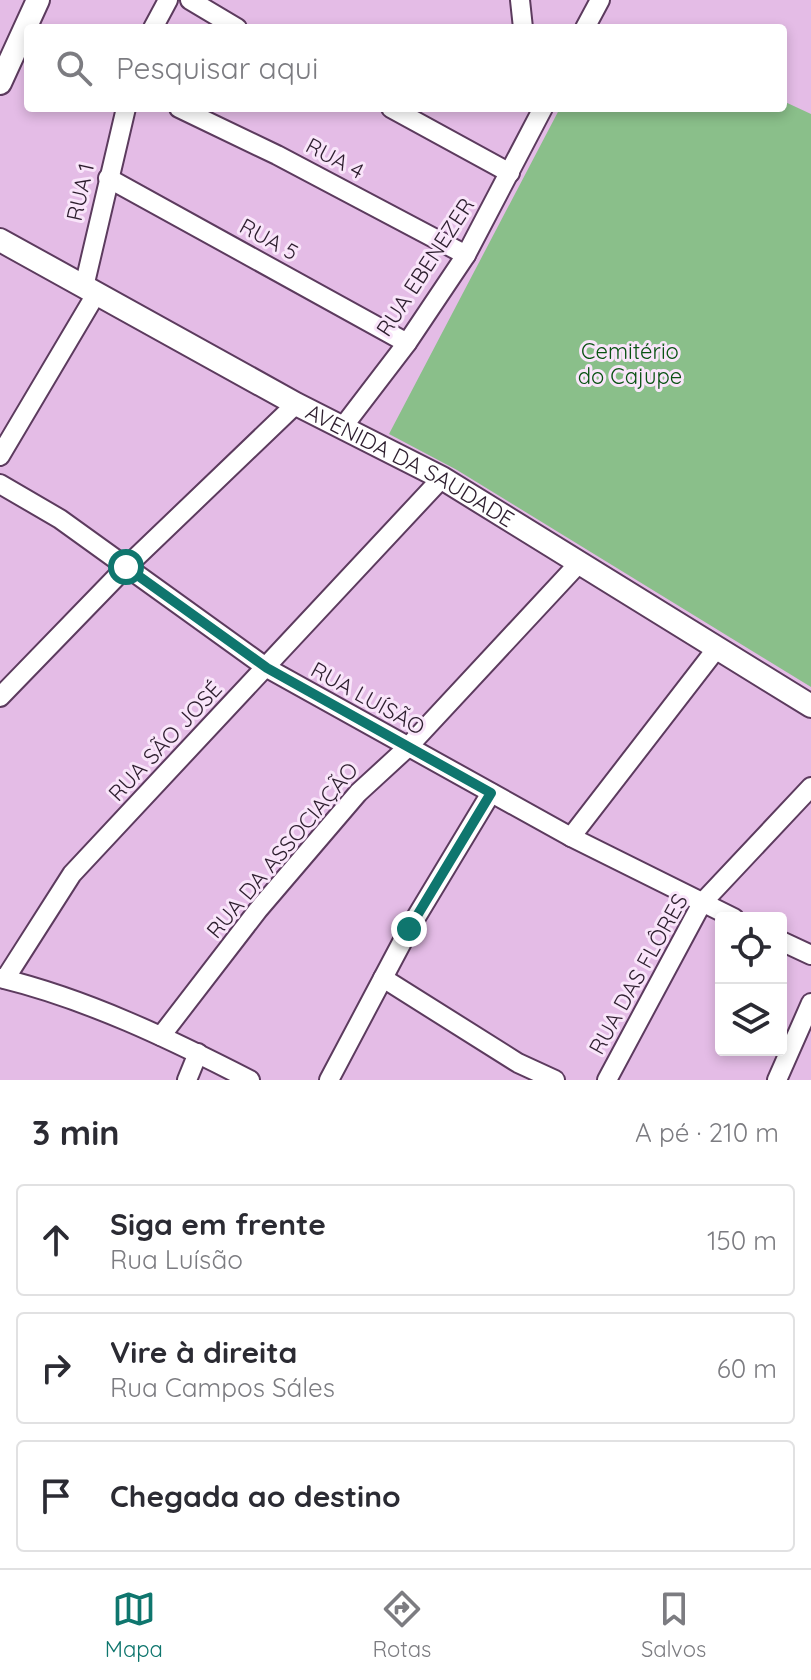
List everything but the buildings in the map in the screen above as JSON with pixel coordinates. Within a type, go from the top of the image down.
[{"type":"street","points":[[27,24],[38,0]]},
{"type":"street","points":[[190,0],[230,24]]},
{"type":"street","points":[[520,0],[523,24]]},
{"type":"street","points":[[587,24],[600,0]]},
{"type":"street","points":[[0,83],[24,31]]},
{"type":"street","name":"RUA 1","points":[[0,456],[90,291],[108,178],[125,112]]},
{"type":"street","name":"RUA 4","points":[[187,112],[277,155],[466,255]]},
{"type":"street","points":[[398,112],[510,173]]},
{"type":"street","name":"RUA EBENEZER","points":[[342,428],[407,343],[466,255],[510,173],[535,113]]},
{"type":"street","name":"RUA 5","points":[[108,178],[407,343]]},
{"type":"street","name":"AVENIDA DA SAUDADE","points":[[0,240],[296,404],[442,478],[811,706]]},
{"type":"street","points":[[0,697],[126,567],[296,404]]},
{"type":"street","name":"RUA SÃO JOSÉ","points":[[2,979],[72,874],[442,478]]},
{"type":"street","name":"RUA LUÍSÃO","points":[[0,484],[60,519],[267,668],[571,837],[721,912]]},
{"type":"street","name":"RUA DA ASSOCIAÇÃO","points":[[161,1036],[258,910],[358,793],[407,748],[580,562]]},
{"type":"street","points":[[571,837],[717,648]]},
{"type":"street","name":"RUA DAS FLÔRES","points":[[607,1080],[702,903],[811,787]]},
{"type":"street","points":[[329,1080],[383,978],[491,793]]},
{"type":"street","points":[[787,944],[811,955]]},
{"type":"street","points":[[383,978],[514,1071],[555,1080]]},
{"type":"street","points":[[2,979],[58,995],[161,1036],[250,1080]]},
{"type":"street","points":[[777,1080],[811,1003]]},
{"type":"street","points":[[187,1080],[198,1053]]},
{"type":"green space","name":"Cemitério do Cajupe","points":[[787,103],[811,114],[811,687],[457,470],[389,434],[558,112],[787,112]]},
{"type":"route","points":[[126,567],[267,668],[491,793],[409,929]]}]
